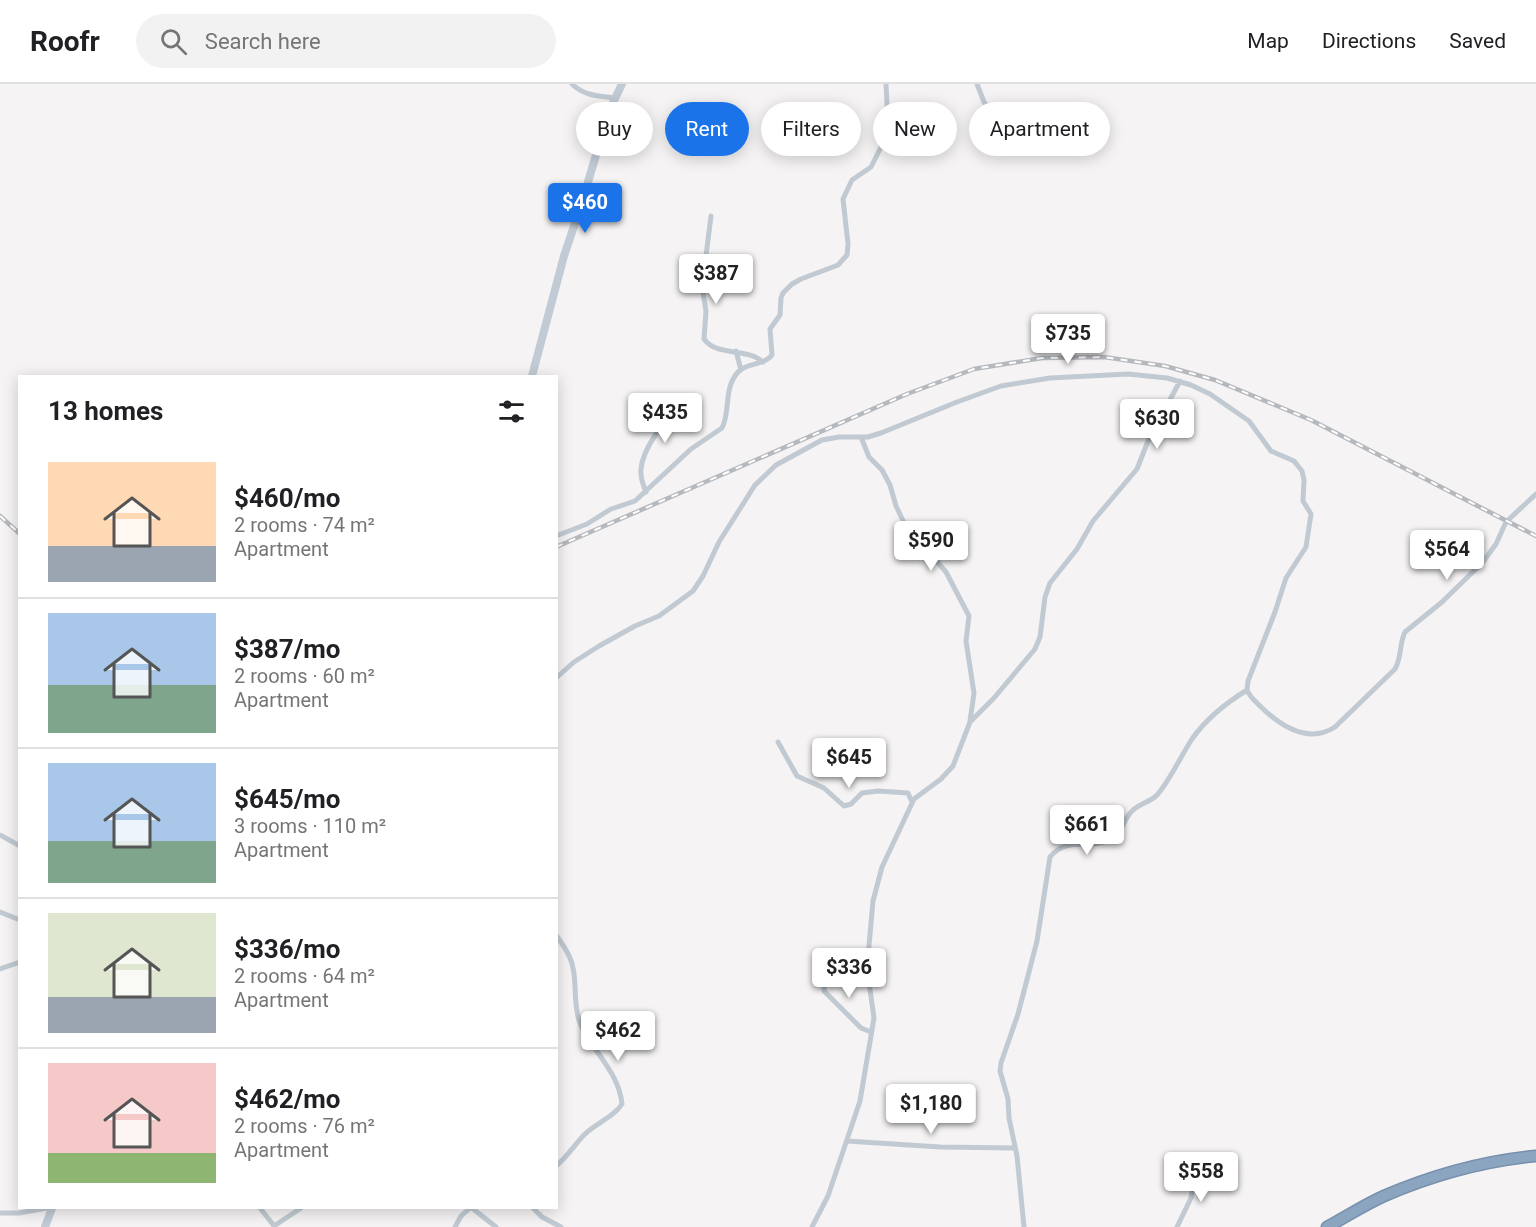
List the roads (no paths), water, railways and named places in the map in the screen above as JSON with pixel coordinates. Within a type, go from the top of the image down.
[{"type":"highway","points":[[1327,1227],[1382,1197],[1436,1175],[1536,1155]]},
{"type":"street","points":[[573,84],[578,90],[590,94],[615,98]]},
{"type":"street","points":[[532,375],[564,256],[615,98],[622,84]]},
{"type":"street","points":[[558,535],[587,524],[611,509],[632,503],[691,448],[722,428],[728,392],[741,370],[767,361],[772,355],[770,329],[780,315],[783,293],[801,279],[838,265],[847,255],[843,199],[852,180],[871,167],[884,141],[888,121],[886,84]]},
{"type":"street","points":[[976,84],[984,102]]},
{"type":"street","points":[[711,216],[702,287],[706,311],[704,339],[711,346],[753,355],[763,362]]},
{"type":"street","points":[[736,351],[741,370]]},
{"type":"street","points":[[558,676],[594,649],[635,626],[659,616],[693,591],[703,576],[719,542],[751,491],[770,469],[822,441],[882,433],[1001,386],[1050,378],[1089,375],[1149,376],[1179,381],[1210,394],[1240,413],[1255,428],[1271,451],[1294,461],[1304,476],[1303,501],[1311,514],[1306,547],[1286,578],[1248,681],[1247,690],[1249,696],[1293,731],[1315,733],[1331,730],[1395,669],[1405,632],[1442,602],[1483,562],[1496,544],[1506,522],[1536,494]]},
{"type":"street","points":[[970,722],[994,698],[1035,649],[1040,638],[1045,597],[1050,583],[1077,549],[1093,521],[1137,468],[1148,441],[1177,390],[1179,381]]},
{"type":"street","points":[[646,492],[640,471],[642,460],[662,427],[686,397]]},
{"type":"street","points":[[812,1227],[828,1196],[860,1101],[873,1012],[867,968],[875,889],[886,858],[912,802],[953,766],[970,722],[974,693],[967,660],[966,641],[969,616],[946,572],[906,527],[896,506],[890,485],[882,471],[869,458],[861,437]]},
{"type":"street","points":[[1024,1227],[1017,1156],[1009,1118],[1008,1099],[1001,1075],[1001,1063],[1018,1014],[1037,941],[1050,857],[1063,847],[1077,843],[1105,842],[1118,834],[1134,809],[1149,802],[1161,792],[1192,740],[1206,723],[1234,698],[1247,690]]},
{"type":"street","points":[[778,742],[796,776],[824,788],[844,806],[851,804],[861,793],[878,791],[908,793],[912,802]]},
{"type":"street","points":[[0,836],[18,845]]},
{"type":"street","points":[[0,912],[18,919]]},
{"type":"street","points":[[558,938],[574,969],[575,996],[580,1022],[608,1068],[622,1104],[617,1111],[584,1135],[558,1164]]},
{"type":"street","points":[[0,969],[18,962]]},
{"type":"street","points":[[836,965],[825,978],[824,991],[861,1028],[871,1032]]},
{"type":"street","points":[[847,1141],[940,1148],[1014,1148]]},
{"type":"street","points":[[1177,1227],[1191,1198],[1195,1172]]},
{"type":"street","points":[[0,1213],[19,1213],[41,1209]]},
{"type":"street","points":[[45,1227],[52,1209]]},
{"type":"street","points":[[261,1209],[274,1226],[300,1209]]},
{"type":"street","points":[[454,1227],[461,1215],[470,1209]]},
{"type":"street","points":[[472,1209],[496,1227]]},
{"type":"street","points":[[534,1209],[542,1217],[561,1227]]},
{"type":"railway","points":[[558,546],[907,394],[974,369],[1042,358],[1104,357],[1165,366],[1215,380],[1311,420],[1536,536]]},
{"type":"railway","points":[[0,516],[18,532]]}]
